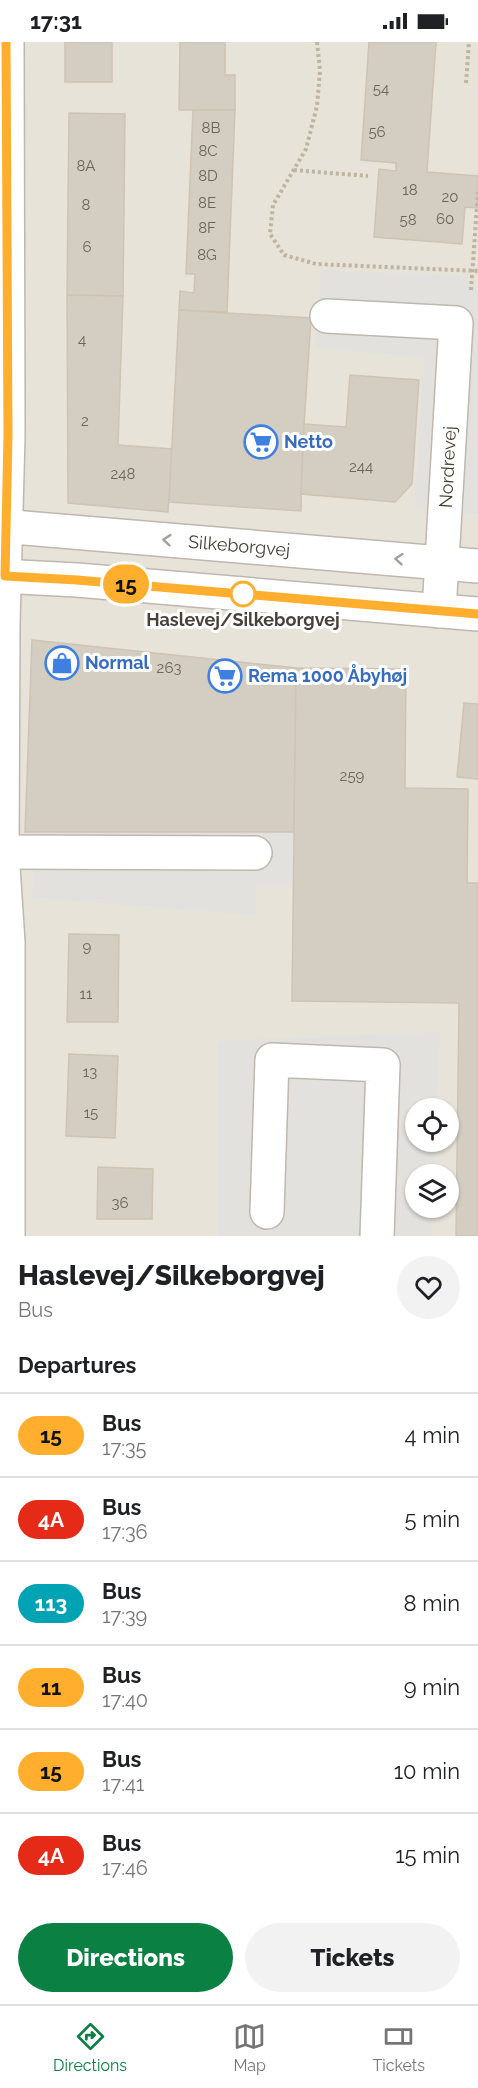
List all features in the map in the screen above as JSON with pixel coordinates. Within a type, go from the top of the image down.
[{"type":"street","points":[[4,61],[8,436],[2,576],[2,852],[4,1126],[8,1236]]},
{"type":"street","points":[[327,316],[456,323]]},
{"type":"street","name":"Nordrevej","points":[[439,611],[456,323]]},
{"type":"street","name":"Silkeborgvej","points":[[3,526],[478,566]]},
{"type":"street","points":[[2,576],[77,580],[478,614]]},
{"type":"street","points":[[2,852],[136,842],[255,853]]},
{"type":"street","points":[[267,1212],[272,1060],[383,1065],[377,1236]]},
{"type":"path","points":[[317,42],[320,71],[317,106],[306,148],[273,205],[270,234],[285,255],[316,264],[475,271]]},
{"type":"path","points":[[466,83],[469,42]]},
{"type":"path","points":[[294,170],[368,176]]},
{"type":"path","points":[[456,323],[471,292],[475,271],[478,192]]},
{"type":"shaded area","points":[[0,42],[478,42],[478,1236],[0,1236]]},
{"type":"shaded area","points":[[321,270],[462,276],[478,286],[478,515],[414,509],[424,358],[315,348]]},
{"type":"shaded area","points":[[36,832],[294,832],[294,887],[256,887],[255,915],[32,898]]},
{"type":"shaded area","points":[[440,1032],[437,1098],[405,1098],[405,1152],[435,1152],[434,1164],[405,1164],[405,1218],[432,1218],[431,1236],[218,1236],[217,1041]]},
{"type":"building","points":[[65,42],[112,42],[112,82],[65,82]]},
{"type":"building","points":[[180,42],[225,42],[225,75],[235,75],[235,110],[179,110]]},
{"type":"building","points":[[369,42],[436,42],[427,172],[478,176],[478,208],[465,207],[462,244],[374,237],[379,169],[396,171],[396,163],[361,160]]},
{"type":"building","points":[[193,110],[235,110],[227,312],[179,310],[180,291],[194,293],[195,274],[186,274]]},
{"type":"building","points":[[69,113],[125,114],[123,296],[67,295]]},
{"type":"building","points":[[67,295],[123,296],[118,445],[172,449],[168,512],[68,503]]},
{"type":"building","points":[[179,310],[311,318],[301,511],[169,502]]},
{"type":"building","points":[[350,375],[419,380],[412,484],[395,502],[301,494],[304,424],[346,427]]},
{"type":"building","points":[[32,640],[296,668],[294,832],[25,832]]},
{"type":"building","points":[[296,668],[406,669],[405,788],[468,789],[467,883],[478,883],[478,1236],[456,1236],[456,1218],[459,1218],[459,1164],[457,1164],[457,1152],[459,1152],[459,1003],[292,1001]]},
{"type":"building","points":[[464,703],[478,704],[478,779],[457,777]]},
{"type":"building","points":[[69,934],[119,935],[118,1022],[67,1022]]},
{"type":"building","points":[[69,1054],[118,1056],[115,1138],[66,1136]]},
{"type":"building","points":[[98,1167],[153,1169],[152,1219],[97,1219]]},
{"type":"bus line","name":"15","points":[[6,42],[8,436],[5,576],[478,614]]},
{"type":"place","name":"Netto","points":[[261,442]]},
{"type":"place","name":"Haslevej/Silkeborgvej","points":[[243,594]]},
{"type":"place","name":"Normal","points":[[62,663]]},
{"type":"place","name":"Rema 1000 Åbyhøj","points":[[225,676]]}]
